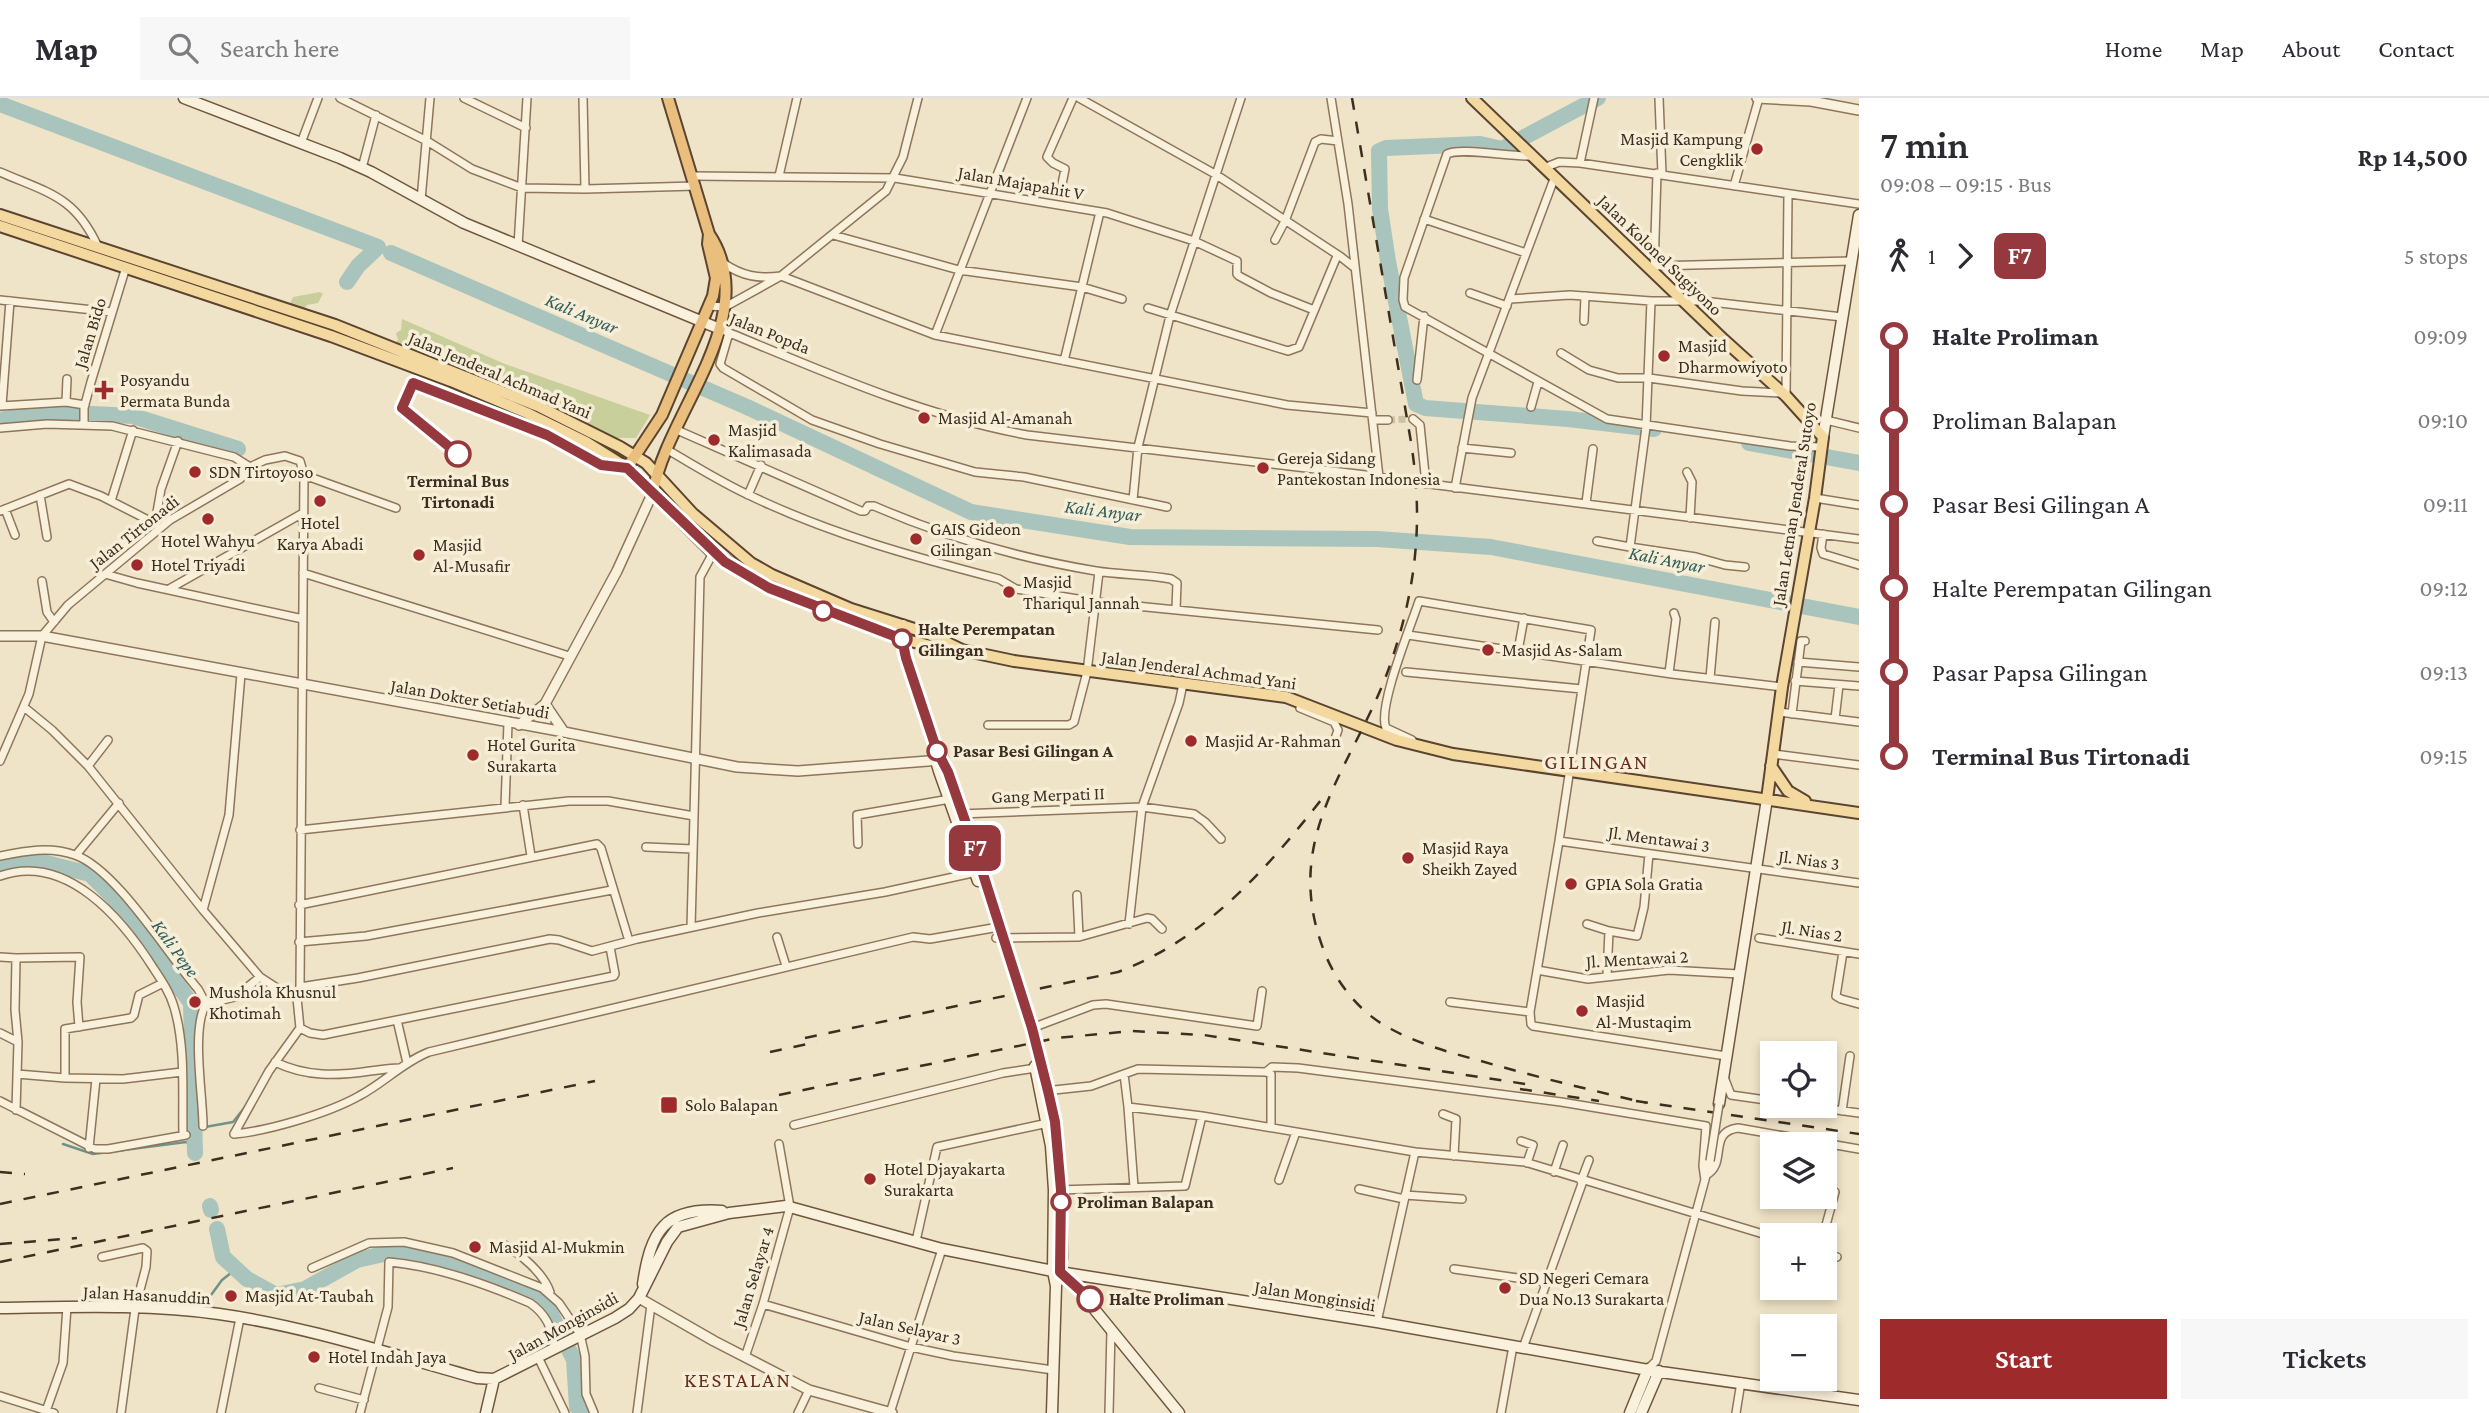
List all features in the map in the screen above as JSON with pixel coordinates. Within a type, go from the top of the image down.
[{"type":"highway","points":[[653,492],[666,450],[706,363],[724,331],[727,289],[708,244],[709,234],[668,98]]},
{"type":"highway","points":[[627,468],[662,415],[688,356],[716,285],[717,261]]},
{"type":"main road","name":"Jalan Popda","points":[[184,98],[362,168],[455,219],[724,331]]},
{"type":"main road","name":"Jalan Kolonel Sugiyono","points":[[1472,98],[1529,152],[1551,165],[1554,179],[1654,269],[1684,302],[1784,395],[1822,449]]},
{"type":"main road","name":"Jalan Jenderal Achmad Yani","points":[[0,215],[512,395],[636,457],[657,473],[711,531],[751,563],[817,595],[933,636],[944,643],[982,655],[1087,672],[1286,697],[1397,740],[1433,750],[1859,813]]},
{"type":"main road","name":"Jalan Letnan Jenderal Sutoyo","points":[[1767,799],[1782,687],[1815,498],[1859,215]]},
{"type":"main road","name":"Jalan Jenderal Achmad Yani","points":[[0,226],[126,267],[223,294]]},
{"type":"main road","name":"Jalan Jenderal Achmad Yani","points":[[304,321],[527,413],[586,442],[627,468],[713,553],[769,588],[902,639],[931,646],[944,643]]},
{"type":"main road","points":[[668,509],[679,499]]},
{"type":"main road","points":[[903,625],[902,639],[906,658],[978,872],[1036,1068],[1055,1122],[1058,1190],[1052,1413]]},
{"type":"main road","points":[[939,757],[950,799],[959,814]]},
{"type":"main road","points":[[1771,766],[1788,791],[1799,799],[1818,806]]},
{"type":"main road","points":[[1719,1104],[1767,799]]},
{"type":"main road","points":[[997,934],[1032,1028],[1045,1091],[1058,1190]]},
{"type":"main road","name":"Jalan Monginsidi","points":[[494,1379],[620,1315],[641,1296],[671,1234],[684,1225],[729,1213],[790,1207],[942,1249],[1057,1276],[1377,1321],[1648,1370],[1658,1366],[1859,1400]]},
{"type":"main road","name":"Jalan Monginsidi","points":[[641,1296],[647,1267],[661,1230],[669,1220],[683,1213],[729,1213]]},
{"type":"main road","points":[[661,1230],[671,1234]]},
{"type":"main road","points":[[1057,1276],[1092,1302],[1095,1310],[1179,1413]]},
{"type":"main road","name":"Jalan Hasanuddin","points":[[0,1308],[177,1310],[240,1318],[376,1350],[477,1378],[494,1379]]},
{"type":"main road","points":[[1648,1370],[1630,1413],[1640,1413],[1658,1366]]},
{"type":"main road","points":[[486,1413],[494,1379]]},
{"type":"street","points":[[301,143],[318,98]]},
{"type":"street","name":"Jalan Majapahit V","points":[[340,98],[427,141],[472,169],[522,188],[585,189],[779,176],[895,178],[1100,212],[1194,241],[1237,261],[1237,275],[1270,293],[1314,310]]},
{"type":"street","points":[[421,200],[430,98]]},
{"type":"street","points":[[464,98],[526,128]]},
{"type":"street","points":[[518,246],[527,98]]},
{"type":"street","points":[[583,98],[585,189]]},
{"type":"street","points":[[779,176],[796,98]]},
{"type":"street","points":[[709,306],[725,307],[781,276],[874,203],[895,178],[918,98]]},
{"type":"street","points":[[935,335],[1027,98]]},
{"type":"street","points":[[1062,184],[1065,169],[1047,157],[1073,98]]},
{"type":"street","points":[[1079,98],[1215,174],[1354,268]]},
{"type":"street","points":[[1133,500],[1138,447],[1170,316],[1241,98]]},
{"type":"street","points":[[1331,98],[1349,204],[1379,477]]},
{"type":"street","points":[[1660,98],[1660,174],[1654,269],[1852,261]]},
{"type":"street","points":[[1734,186],[1758,98],[1811,101],[1859,110]]},
{"type":"street","points":[[1580,163],[1594,99]]},
{"type":"street","points":[[362,168],[376,115]]},
{"type":"street","points":[[1275,240],[1315,142],[1321,139],[1338,141]]},
{"type":"street","points":[[1529,152],[1510,156],[1449,151],[1444,157],[1402,287],[1405,307],[1607,419],[1822,449]]},
{"type":"street","points":[[1551,165],[1580,163],[1859,204]]},
{"type":"street","points":[[0,172],[72,206],[89,227],[99,248]]},
{"type":"street","points":[[1455,488],[1471,404],[1554,179]]},
{"type":"street","points":[[1561,353],[1589,370],[1602,374],[1629,379],[1649,377],[1784,395],[1788,194]]},
{"type":"street","points":[[1064,361],[1100,212]]},
{"type":"street","points":[[1424,219],[1526,253]]},
{"type":"street","points":[[833,235],[960,270],[1082,287],[1122,299]]},
{"type":"street","points":[[1148,308],[1294,351],[1299,347],[1339,256],[1352,248]]},
{"type":"street","points":[[717,261],[744,275],[762,279],[781,276],[935,335],[1156,377],[1283,405],[1388,420]]},
{"type":"street","name":"Jalan Bido","points":[[84,413],[126,267]]},
{"type":"street","points":[[1470,293],[1509,302],[1564,295],[1651,301],[1703,301],[1842,317]]},
{"type":"street","points":[[1584,321],[1586,296]]},
{"type":"street","points":[[0,300],[112,312]]},
{"type":"street","points":[[10,301],[1,406],[66,402],[84,413],[133,430],[234,457],[250,467]]},
{"type":"street","points":[[1630,547],[1646,425],[1651,301]]},
{"type":"street","points":[[1417,380],[1424,316]]},
{"type":"street","points":[[724,331],[720,359],[723,368],[813,420],[949,466],[975,472],[1024,477],[1167,507]]},
{"type":"street","name":"Jalan Popda","points":[[724,331],[888,397],[960,420],[1027,435],[1391,478]]},
{"type":"street","points":[[66,402],[67,379]]},
{"type":"street","points":[[1531,407],[1538,382]]},
{"type":"street","points":[[0,428],[84,413]]},
{"type":"street","points":[[1413,419],[1420,425],[1424,484],[1859,539]]},
{"type":"street","points":[[1826,420],[1859,428]]},
{"type":"street","points":[[678,427],[861,511],[865,511],[867,506],[874,506],[912,523],[983,547],[1099,572],[1171,579],[1177,583],[1176,609]]},
{"type":"street","points":[[111,501],[133,430]]},
{"type":"street","points":[[15,535],[3,510],[69,484],[111,501],[156,526],[164,477],[178,442]]},
{"type":"street","points":[[1462,448],[1511,453]]},
{"type":"street","points":[[1586,503],[1593,449]]},
{"type":"street","points":[[666,450],[748,495],[882,548],[999,579],[1016,589],[1096,602],[1378,630]]},
{"type":"street","name":"Jalan Tirtonadi","points":[[42,636],[68,604],[156,526],[240,479],[250,467],[285,456],[300,461],[304,475]]},
{"type":"street","points":[[748,495],[761,465]]},
{"type":"street","points":[[1687,472],[1692,482],[1690,518]]},
{"type":"street","points":[[396,508],[304,475],[298,998],[300,1028],[275,1062],[234,1134],[273,1127],[347,1101],[429,1052],[913,937],[930,939],[997,934],[1079,937],[1150,918],[1162,929]]},
{"type":"street","points":[[519,725],[545,704],[617,571],[653,492]]},
{"type":"street","points":[[40,495],[47,537]]},
{"type":"street","points":[[1815,498],[1859,505]]},
{"type":"street","points":[[168,589],[303,513]]},
{"type":"street","points":[[1823,534],[1823,554],[1859,565]]},
{"type":"street","points":[[1597,541],[1696,556],[1725,565],[1745,567]]},
{"type":"street","points":[[691,927],[701,577],[713,553]]},
{"type":"street","points":[[988,725],[1071,724],[1087,672],[1099,572]]},
{"type":"street","points":[[303,573],[569,656]]},
{"type":"street","points":[[105,574],[303,618]]},
{"type":"street","points":[[42,580],[47,612],[54,622]]},
{"type":"street","points":[[1433,750],[1384,725],[1385,703],[1419,601],[1591,630],[1530,1012],[1531,1024],[1726,1056]]},
{"type":"street","points":[[1669,673],[1676,618],[1674,613]]},
{"type":"street","points":[[1518,651],[1524,618]]},
{"type":"street","points":[[1710,678],[1714,622]]},
{"type":"street","points":[[1408,635],[1782,687]]},
{"type":"street","name":"Jalan Dokter Setiabudi","points":[[0,636],[42,636],[564,732],[695,760],[761,769],[798,771],[939,757]]},
{"type":"street","points":[[0,761],[24,707],[42,636]]},
{"type":"street","points":[[1791,714],[1801,641],[1805,641]]},
{"type":"street","points":[[1798,662],[1859,667]]},
{"type":"street","points":[[1406,672],[1582,689]]},
{"type":"street","points":[[203,910],[229,815],[241,674]]},
{"type":"street","points":[[1795,681],[1859,687]]},
{"type":"street","points":[[1129,924],[1142,807],[1182,694],[1183,684]]},
{"type":"street","points":[[1835,719],[1839,685]]},
{"type":"street","points":[[1286,697],[1295,706],[1334,722],[1338,730],[1333,744]]},
{"type":"street","points":[[545,704],[564,732]]},
{"type":"street","points":[[24,707],[88,766],[260,977],[286,994],[298,998]]},
{"type":"street","points":[[1779,712],[1859,722]]},
{"type":"street","points":[[505,807],[508,723]]},
{"type":"street","points":[[88,766],[108,740]]},
{"type":"street","points":[[1773,754],[1859,765]]},
{"type":"street","points":[[858,844],[857,815],[950,799]]},
{"type":"street","points":[[300,830],[523,805],[608,801],[694,817]]},
{"type":"street","points":[[76,855],[118,803]]},
{"type":"street","points":[[523,805],[531,856]]},
{"type":"street","name":"Gang Merpati II","points":[[959,814],[1142,807],[1194,814],[1205,821],[1221,839]]},
{"type":"street","name":"Jl. Mentawai 3","points":[[1559,841],[1755,868]]},
{"type":"street","points":[[299,905],[531,856],[599,845],[629,942]]},
{"type":"street","points":[[646,847],[693,849]]},
{"type":"street","points":[[0,856],[36,849],[76,855],[98,870],[126,898],[198,989],[206,1004]]},
{"type":"street","points":[[1587,924],[1637,936],[1644,907],[1649,854]]},
{"type":"street","name":"Jl. Nias 3","points":[[1755,868],[1859,883]]},
{"type":"street","points":[[300,987],[550,939],[592,951],[805,903],[885,892],[978,872]]},
{"type":"street","points":[[0,876],[19,873],[49,875],[72,882],[95,897],[138,943],[174,1008],[182,1072],[185,1135],[108,1149],[89,1148],[0,1101]]},
{"type":"street","points":[[299,942],[366,936],[612,890]]},
{"type":"street","points":[[1077,895],[1079,937]]},
{"type":"street","points":[[1607,976],[1609,931]]},
{"type":"street","points":[[778,937],[786,966]]},
{"type":"street","name":"Jl. Nias 2","points":[[1759,938],[1859,954]]},
{"type":"street","points":[[300,1028],[317,1035],[614,976],[610,947]]},
{"type":"street","points":[[1843,952],[1836,996],[1859,1004]]},
{"type":"street","points":[[0,957],[80,957],[77,1002],[79,1027]]},
{"type":"street","points":[[16,958],[16,1110]]},
{"type":"street","name":"Jl. Mentawai 2","points":[[1538,970],[1588,979],[1678,970],[1739,974]]},
{"type":"street","points":[[206,1004],[235,997],[260,977]]},
{"type":"street","points":[[65,1078],[65,1029],[131,1018],[139,995],[163,984]]},
{"type":"street","points":[[1032,1028],[1093,1005],[1106,1004],[1257,1026],[1262,991]]},
{"type":"street","points":[[1450,1002],[1530,1012]]},
{"type":"street","points":[[202,1126],[199,1052],[201,1016],[206,1004]]},
{"type":"street","points":[[397,1020],[403,1066]]},
{"type":"street","points":[[0,1033],[18,1042]]},
{"type":"street","points":[[1842,1111],[1850,1056]]},
{"type":"street","points":[[275,1062],[310,1074],[351,1073],[403,1066]]},
{"type":"street","points":[[1266,1072],[1272,1067],[1298,1068],[1561,1102],[1706,1126],[1703,1166],[1706,1177]]},
{"type":"street","points":[[794,1125],[1003,1073],[1036,1068]]},
{"type":"street","points":[[1045,1091],[1091,1086],[1138,1069],[1266,1072],[1271,1074],[1272,1084],[1270,1128]]},
{"type":"street","points":[[17,1074],[96,1079],[139,1078],[182,1072]]},
{"type":"street","points":[[1124,1074],[1134,1186]]},
{"type":"street","points":[[1723,1075],[1731,1095],[1760,1099]]},
{"type":"street","points":[[89,1148],[96,1079]]},
{"type":"street","points":[[1658,1366],[1710,1161],[1719,1104]]},
{"type":"street","points":[[1128,1107],[1202,1116],[1415,1152],[1508,1159],[1760,1233]]},
{"type":"street","points":[[1837,1110],[1859,1113]]},
{"type":"street","points":[[1443,1114],[1456,1119],[1454,1156]]},
{"type":"street","points":[[1058,1190],[1185,1186],[1202,1116]]},
{"type":"street","points":[[916,1241],[937,1147],[1048,1123]]},
{"type":"street","points":[[1706,1177],[1715,1167],[1721,1138],[1732,1129],[1859,1149]]},
{"type":"street","points":[[1279,1180],[1296,1132]]},
{"type":"street","points":[[1521,1141],[1533,1145],[1527,1163]]},
{"type":"street","points":[[779,1144],[790,1207]]},
{"type":"street","points":[[1554,1172],[1563,1145]]},
{"type":"street","points":[[1377,1321],[1415,1152]]},
{"type":"street","points":[[1501,1413],[1518,1347],[1546,1282],[1589,1160]]},
{"type":"street","points":[[1359,1189],[1405,1197],[1462,1199]]},
{"type":"street","name":"Jalan Selayar 4","points":[[745,1357],[790,1207]]},
{"type":"street","points":[[312,1268],[369,1243],[413,1243],[466,1257],[550,1293]]},
{"type":"street","points":[[505,1245],[538,1273],[578,1335],[585,1356],[586,1394],[594,1413]]},
{"type":"street","points":[[102,1256],[146,1249],[146,1267],[135,1309],[121,1413]]},
{"type":"street","points":[[641,1296],[652,1305],[808,1390],[891,1413],[942,1249]]},
{"type":"street","points":[[360,1413],[388,1307],[389,1262],[447,1273],[530,1303],[540,1309],[549,1323],[556,1346]]},
{"type":"street","points":[[1454,1269],[1546,1282]]},
{"type":"street","name":"Jalan Selayar 3","points":[[763,1304],[911,1347],[953,1356],[1053,1370]]},
{"type":"street","points":[[637,1413],[652,1305]]},
{"type":"street","points":[[0,1396],[50,1412],[63,1365],[67,1307]]},
{"type":"street","points":[[221,1413],[240,1318]]},
{"type":"street","points":[[1109,1413],[1111,1330]]},
{"type":"street","points":[[538,1357],[565,1413]]},
{"type":"street","points":[[1736,1413],[1741,1382]]},
{"type":"street","points":[[319,1388],[364,1400]]},
{"type":"street","points":[[799,1413],[808,1390]]},
{"type":"green space","points":[[320,292],[323,294],[318,303],[307,305],[304,310],[289,306],[293,297]]},
{"type":"green space","points":[[402,319],[505,364],[650,415],[636,438],[617,438],[394,344],[398,340],[396,333],[401,330]]},
{"type":"waterway","points":[[1598,98],[1502,149],[1480,144],[1386,148],[1379,151],[1380,209],[1388,261],[1416,404],[1425,408],[1568,419],[1654,429]]},
{"type":"waterway","name":"Kali Anyar","points":[[0,104],[378,247],[358,266],[347,282]]},
{"type":"waterway","name":"Kali Anyar","points":[[391,253],[747,407],[971,512],[1130,537],[1377,539],[1491,547],[1859,617]]},
{"type":"waterway","name":"Kali Pepe","points":[[0,420],[73,413],[133,416],[238,449]]},
{"type":"waterway","points":[[1749,443],[1859,463]]},
{"type":"waterway","name":"Kali Pepe","points":[[0,863],[30,859],[90,874],[112,896],[191,1003],[195,1153]]},
{"type":"waterway","points":[[194,1129],[233,1122],[245,1107]]},
{"type":"waterway","points":[[63,1144],[93,1154],[186,1142],[194,1145]]},
{"type":"waterway","name":"Kali Pepe","points":[[210,1206],[211,1210]]},
{"type":"waterway","name":"Kali Pepe","points":[[217,1229],[223,1257],[247,1279],[276,1295],[305,1289],[357,1260],[397,1251],[445,1262],[545,1302],[574,1360],[577,1407],[582,1413]]},
{"type":"waterway","points":[[203,1306],[222,1280],[236,1269]]},
{"type":"tunnel","points":[[1388,420],[1413,419]]},
{"type":"railway","points":[[1352,98],[1411,442],[1417,524],[1408,602],[1393,656],[1379,694],[1329,798],[1317,833],[1311,869],[1312,908],[1324,951],[1335,975],[1360,1006],[1380,1023],[1402,1034],[1458,1055],[1646,1103]]},
{"type":"railway","points":[[805,1038],[1118,972],[1149,958],[1206,922],[1231,900],[1278,852],[1321,800]]},
{"type":"railway","points":[[779,1095],[1057,1038],[1132,1031],[1204,1035],[1532,1085]]},
{"type":"railway","points":[[770,1052],[817,1042]]},
{"type":"railway","points":[[0,1204],[595,1081]]},
{"type":"railway","points":[[1520,1089],[1599,1101]]},
{"type":"railway","points":[[1636,1101],[1859,1134]]},
{"type":"railway","points":[[0,1262],[453,1168]]},
{"type":"railway","points":[[0,1172],[25,1174]]},
{"type":"railway","points":[[0,1244],[77,1238]]},
{"type":"bus line","name":"F7","points":[[458,454],[402,408],[413,383],[547,435],[601,465],[627,468],[725,562],[769,588],[902,639],[937,751],[948,772],[977,855],[1016,985],[1032,1028],[1048,1091],[1055,1122],[1061,1190],[1060,1272],[1090,1299]]},
{"type":"place","name":"Masjid Kampung Cengklik","points":[[1757,149]]},
{"type":"place","name":"Masjid Dharmowiyoto","points":[[1664,356]]},
{"type":"place","name":"Posyandu Permata Bunda","points":[[104,390]]},
{"type":"place","name":"Masjid Al-Amanah","points":[[924,418]]},
{"type":"place","name":"Masjid Kalimasada","points":[[714,440]]},
{"type":"place","name":"Terminal Bus Tirtonadi","points":[[458,454]]},
{"type":"place","name":"Gereja Sidang Pantekostan Indonesia","points":[[1263,468]]},
{"type":"place","name":"SDN Tirtoyoso","points":[[195,472]]},
{"type":"place","name":"Hotel Karya Abadi","points":[[320,501]]},
{"type":"place","name":"Hotel Wahyu","points":[[208,519]]},
{"type":"place","name":"GAIS Gideon Gilingan","points":[[916,539]]},
{"type":"place","name":"Masjid Al-Musafir","points":[[419,555]]},
{"type":"place","name":"Hotel Triyadi","points":[[137,565]]},
{"type":"place","name":"Masjid Thariqul Jannah","points":[[1009,592]]},
{"type":"place","name":"Halte Perempatan Gilingan","points":[[902,639]]},
{"type":"place","name":"Masjid As-Salam","points":[[1488,650]]},
{"type":"place","name":"Masjid Ar-Rahman","points":[[1191,741]]},
{"type":"place","name":"Pasar Besi Gilingan A","points":[[937,751]]},
{"type":"place","name":"Hotel Gurita Surakarta","points":[[473,755]]},
{"type":"place","name":"Masjid Raya Sheikh Zayed","points":[[1408,858]]},
{"type":"place","name":"GPIA Sola Gratia","points":[[1571,884]]},
{"type":"place","name":"Mushola Khusnul Khotimah","points":[[195,1002]]},
{"type":"place","name":"Masjid Al-Mustaqim","points":[[1582,1011]]},
{"type":"place","name":"Solo Balapan","points":[[669,1105]]},
{"type":"place","name":"Hotel Djayakarta Surakarta","points":[[870,1179]]},
{"type":"place","name":"Proliman Balapan","points":[[1061,1202]]},
{"type":"place","name":"Masjid Al-Mukmin","points":[[475,1247]]},
{"type":"place","name":"SD Negeri Cemara Dua No.13 Surakarta","points":[[1505,1288]]},
{"type":"place","name":"Masjid At-Taubah","points":[[231,1296]]},
{"type":"place","name":"Halte Proliman","points":[[1090,1299]]},
{"type":"place","name":"Hotel Indah Jaya","points":[[314,1357]]},
{"type":"district","name":"GILINGAN","points":[[1597,762]]},
{"type":"district","name":"KESTALAN","points":[[738,1380]]}]
